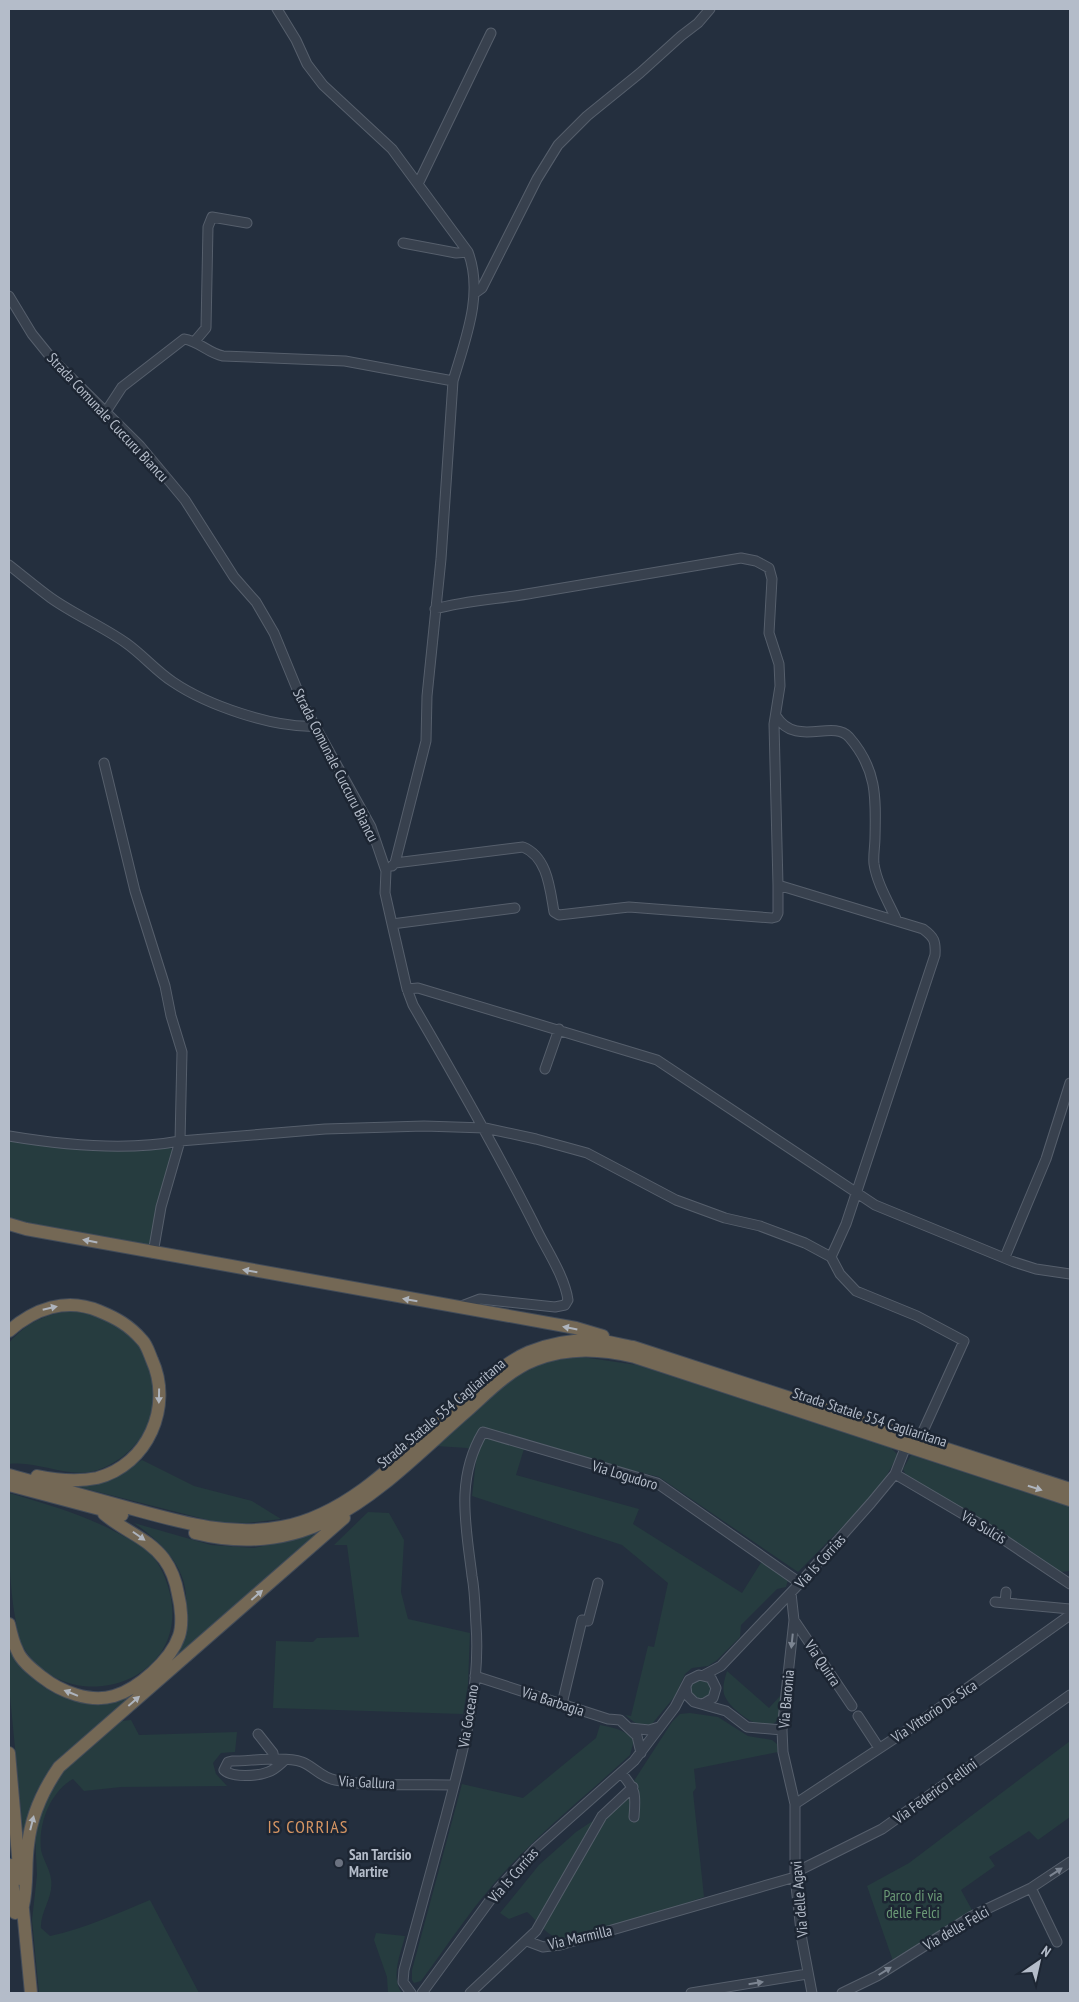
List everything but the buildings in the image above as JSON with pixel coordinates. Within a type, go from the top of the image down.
[{"type":"highway","points":[[9,1224],[26,1229],[153,1253],[576,1328],[633,1348]]},
{"type":"highway","points":[[9,1331],[24,1318],[38,1311],[66,1304],[88,1306],[120,1319],[143,1341],[156,1369],[161,1396],[155,1426],[143,1446],[124,1465],[112,1472],[99,1477],[75,1480],[20,1472],[10,1479]]},
{"type":"highway","name":"Strada Statale 554 Cagliaritana","points":[[10,1479],[198,1526],[242,1532],[283,1527],[322,1514],[352,1498],[500,1369],[528,1352],[563,1342],[594,1340],[633,1348],[1070,1489]]},
{"type":"highway","name":"Strada Statale 554 Cagliaritana","points":[[10,1479],[98,1509],[216,1538],[268,1539],[302,1531],[334,1519],[354,1508],[504,1378],[533,1361],[577,1350],[598,1350],[635,1357],[1070,1500]]},
{"type":"highway","points":[[23,1906],[28,1887],[28,1845],[32,1820],[47,1784],[59,1766],[330,1531],[354,1508]]},
{"type":"highway","points":[[9,1624],[17,1651],[30,1668],[52,1685],[81,1697],[112,1697],[139,1685],[162,1663],[179,1636],[181,1607],[173,1575],[157,1550],[142,1537],[110,1519],[98,1509]]},
{"type":"highway","points":[[9,1753],[31,1993]]},
{"type":"highway","points":[[9,1848],[23,1993]]},
{"type":"street","points":[[277,9],[296,40],[307,64],[323,85],[392,149],[468,252],[474,268],[475,293],[468,328],[453,381],[441,559],[427,696],[426,741],[421,768],[395,863],[386,871]]},
{"type":"street","points":[[475,293],[482,288],[537,179],[558,145],[587,116],[698,23],[710,9]]},
{"type":"street","points":[[418,184],[491,33]]},
{"type":"street","points":[[195,341],[206,328],[208,227],[212,217],[248,223]]},
{"type":"street","points":[[403,243],[456,253],[468,252]]},
{"type":"street","name":"Strada Comunale Cuccuru Biancu","points":[[9,296],[32,334],[53,360],[140,446],[185,500],[234,577],[256,602],[274,633],[314,726],[371,827],[386,871],[385,893],[407,989],[413,1004],[485,1128],[546,1249],[568,1300],[565,1305],[555,1307],[480,1299],[456,1308]]},
{"type":"street","points":[[105,413],[122,387],[184,339],[195,341],[215,354],[223,356],[345,361],[453,381]]},
{"type":"street","points":[[395,863],[523,847],[534,854],[546,871],[554,912],[559,915],[630,907],[772,918],[778,913],[776,716],[780,686],[779,664],[768,633],[772,579],[769,568],[756,561],[741,558],[648,572],[502,599],[463,602],[435,609]]},
{"type":"street","points":[[9,564],[51,598],[126,643],[172,681],[188,691],[225,708],[258,718],[302,727],[314,726]]},
{"type":"street","points":[[776,716],[782,726],[791,731],[838,732],[847,735],[867,763],[873,776],[875,794],[874,864],[880,884],[897,921]]},
{"type":"street","points":[[104,763],[135,891],[165,986],[171,1016],[182,1052],[180,1141],[163,1200],[153,1253]]},
{"type":"street","points":[[778,885],[923,929],[932,935],[936,943],[935,955],[854,1193],[842,1235],[831,1257]]},
{"type":"street","points":[[392,924],[515,908]]},
{"type":"street","points":[[407,989],[418,988],[657,1060],[854,1193],[875,1205],[1036,1269],[1070,1274]]},
{"type":"street","points":[[545,1069],[559,1029]]},
{"type":"street","points":[[1005,1257],[1046,1160],[1070,1084]]},
{"type":"street","points":[[9,1136],[85,1146],[166,1144],[180,1141],[325,1128],[424,1126],[485,1128],[587,1153],[676,1200],[725,1218],[805,1243],[831,1257],[840,1274],[856,1291],[916,1316],[964,1341],[919,1440]]},
{"type":"street","name":"Via Logudoro","points":[[483,1432],[657,1483],[800,1583]]},
{"type":"street","name":"Via Goceano","points":[[411,1993],[403,1982],[404,1970],[468,1732],[475,1676],[476,1629],[464,1511],[465,1489],[473,1449],[483,1432]]},
{"type":"street","name":"Via Is Corrias","points":[[704,1675],[721,1666],[800,1583],[895,1474],[906,1446]]},
{"type":"street","name":"Via Sulcis","points":[[895,1474],[985,1527],[1070,1584]]},
{"type":"street","points":[[562,1704],[582,1620],[588,1621],[598,1583]]},
{"type":"street","points":[[1005,1603],[1006,1592]]},
{"type":"street","name":"Via Baronia","points":[[791,1593],[794,1620],[782,1730],[783,1762],[795,1804]]},
{"type":"street","points":[[995,1602],[1070,1609]]},
{"type":"street","name":"Via Vittorio De Sica","points":[[795,1804],[1070,1615]]},
{"type":"street","name":"Via Quirra","points":[[794,1620],[852,1706]]},
{"type":"street","name":"Via Is Corrias","points":[[716,1689],[721,1666]]},
{"type":"street","points":[[726,1711],[711,1678],[704,1675],[694,1676],[686,1687],[687,1695],[698,1703],[726,1711],[747,1726],[782,1730]]},
{"type":"street","name":"Via Barbagia","points":[[475,1676],[608,1719],[620,1720],[629,1728]]},
{"type":"street","name":"Via Is Corrias","points":[[422,1993],[499,1888],[520,1864],[641,1753],[675,1707],[686,1687]]},
{"type":"street","points":[[675,1707],[711,1700],[716,1689]]},
{"type":"street","name":"Via Federico Fellini","points":[[795,1877],[802,1869],[882,1829],[1027,1724],[1070,1696]]},
{"type":"street","points":[[858,1716],[879,1748]]},
{"type":"street","points":[[629,1728],[649,1730],[659,1727]]},
{"type":"street","points":[[629,1728],[637,1736],[641,1753]]},
{"type":"street","points":[[258,1734],[273,1753],[274,1760]]},
{"type":"street","name":"Via Gallura","points":[[285,1760],[267,1773],[234,1775],[228,1774],[224,1770],[228,1762],[232,1761],[285,1760],[302,1762],[332,1780],[454,1785]]},
{"type":"street","points":[[621,1773],[633,1787],[636,1797],[634,1816]]},
{"type":"street","points":[[527,1941],[546,1915],[602,1816],[633,1787]]},
{"type":"street","name":"Via delle Agavi","points":[[795,1804],[795,1877],[812,1993]]},
{"type":"street","name":"Via delle Felci","points":[[842,1993],[877,1976],[972,1916],[1031,1888],[1070,1862]]},
{"type":"street","name":"Via Marmilla","points":[[470,1993],[527,1941],[543,1947],[560,1945],[795,1877]]},
{"type":"street","points":[[1031,1888],[1057,1942]]},
{"type":"street","points":[[691,1993],[808,1974]]},
{"type":"green space","points":[[9,1138],[164,1146],[174,1150],[151,1247],[25,1224],[9,1218]]},
{"type":"green space","points":[[73,1311],[101,1317],[118,1325],[133,1337],[143,1351],[151,1373],[154,1388],[151,1416],[138,1441],[128,1452],[103,1468],[79,1473],[33,1465],[9,1464],[9,1343],[38,1320],[54,1314]]},
{"type":"green space","points":[[582,1357],[637,1365],[891,1448],[898,1455],[883,1482],[857,1512],[798,1572],[659,1477],[610,1465],[527,1439],[516,1475],[639,1509],[633,1524],[742,1593],[762,1561],[788,1580],[786,1587],[777,1589],[741,1625],[740,1637],[716,1661],[708,1666],[692,1668],[685,1674],[675,1696],[652,1724],[645,1726],[638,1725],[625,1715],[631,1716],[648,1646],[654,1647],[668,1583],[622,1545],[472,1496],[477,1453],[467,1448],[436,1446],[511,1380],[540,1365]]},
{"type":"green space","points":[[911,1455],[1070,1507],[1070,1571],[1061,1572],[994,1527],[906,1475],[903,1469]]},
{"type":"green space","points":[[142,1460],[194,1486],[252,1501],[281,1519],[247,1523],[216,1522],[75,1486],[119,1473]]},
{"type":"green space","points":[[9,1493],[97,1523],[145,1548],[157,1562],[169,1590],[172,1623],[163,1649],[145,1669],[121,1682],[94,1687],[66,1682],[41,1668],[21,1643],[17,1630],[11,1586]]},
{"type":"green space","points":[[368,1512],[389,1513],[404,1540],[401,1592],[408,1619],[470,1633],[468,1684],[463,1714],[273,1708],[276,1641],[313,1642],[317,1638],[359,1637],[347,1545],[334,1545]]},
{"type":"green space","points":[[134,1523],[211,1545],[254,1548],[316,1534],[168,1663],[185,1611],[186,1591],[178,1567],[171,1557],[154,1538]]},
{"type":"green space","points":[[9,1647],[29,1674],[55,1694],[77,1700],[90,1700],[135,1693],[48,1774],[36,1792],[24,1841],[9,1686]]},
{"type":"green space","points":[[727,1671],[769,1708],[781,1695],[779,1716],[773,1724],[766,1726],[758,1724],[740,1714],[733,1707],[723,1691]]},
{"type":"green space","points":[[697,1679],[705,1679],[711,1685],[711,1693],[705,1699],[697,1699],[691,1693],[691,1685]]},
{"type":"green space","points":[[690,1713],[718,1717],[748,1736],[772,1740],[777,1744],[778,1752],[694,1769],[696,1788],[693,1792],[704,1897],[606,1929],[569,1938],[559,1938],[550,1934],[527,1912],[509,1919],[500,1913],[539,1865],[576,1832],[591,1822],[605,1821],[619,1804],[672,1722],[680,1714]]},
{"type":"green space","points":[[131,1720],[139,1735],[237,1732],[235,1752],[221,1753],[213,1763],[216,1774],[227,1786],[121,1787],[84,1791],[73,1779],[65,1785],[52,1800],[41,1830],[41,1850],[50,1875],[51,1892],[41,1922],[41,1928],[50,1936],[63,1933],[150,1900],[199,1993],[39,1993],[32,1920],[37,1875],[35,1834],[37,1818],[53,1785],[66,1769],[121,1721]]},
{"type":"green space","points":[[600,1725],[623,1731],[634,1740],[630,1755],[552,1825],[507,1869],[473,1909],[421,1981],[414,1983],[412,1980],[412,1970],[462,1784],[523,1798],[596,1738]]},
{"type":"green space","name":"Parco di via delle Felci","points":[[1070,1741],[1070,1817],[1038,1840],[1029,1831],[989,1857],[995,1866],[961,1890],[972,1910],[893,1961],[867,1886],[909,1863]]},
{"type":"green space","points":[[376,1933],[405,1936],[397,1972],[397,1980],[402,1993],[388,1993],[387,1977],[374,1940]]},
{"type":"place","name":"San Tarcisio Martire","points":[[339,1863]]},
{"type":"district","name":"IS CORRIAS","points":[[308,1826]]}]
